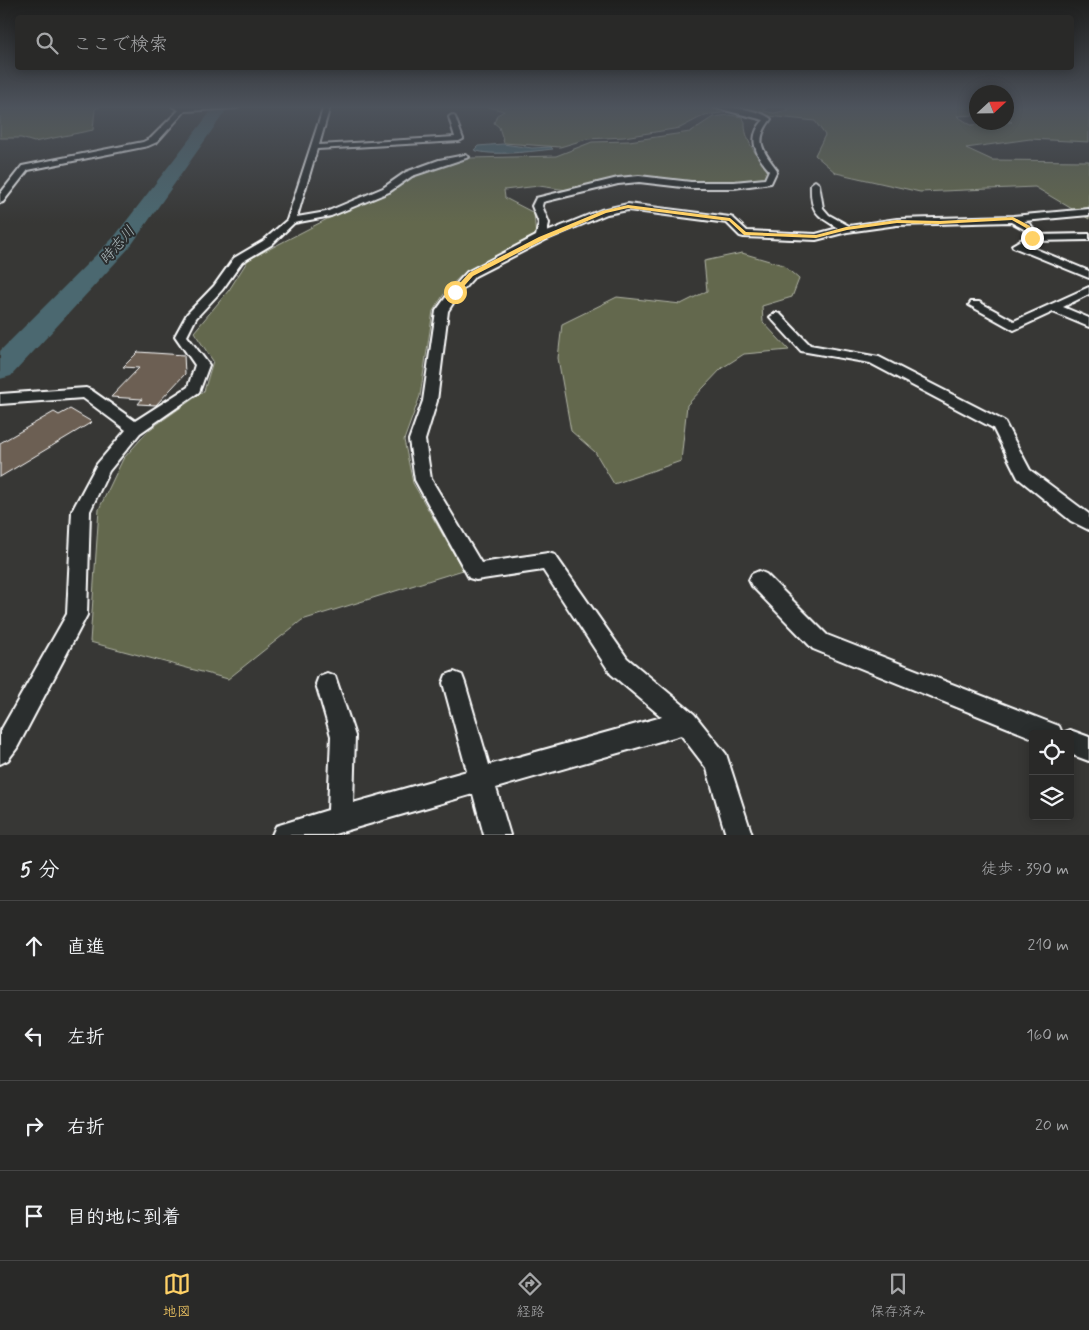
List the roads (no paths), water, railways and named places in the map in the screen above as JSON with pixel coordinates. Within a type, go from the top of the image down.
[{"type":"street","points":[[0,200],[25,168],[140,145]]},
{"type":"street","points":[[0,752],[9,740],[77,615],[81,511],[103,468],[135,429],[194,389],[202,365],[181,336],[190,317],[218,288],[238,260],[267,243],[291,221],[316,147],[352,145]]},
{"type":"street","points":[[541,238],[544,223],[537,206],[539,200],[618,181],[639,178],[691,185],[734,185],[768,181],[773,170],[760,156],[757,145]]},
{"type":"street","points":[[291,221],[328,214],[386,190],[409,174],[442,162],[465,157]]},
{"type":"street","points":[[815,184],[814,200],[819,212],[846,228]]},
{"type":"street","points":[[739,835],[717,762],[686,722],[619,666],[548,561],[476,572],[423,480],[417,440],[430,402],[442,311],[471,274],[541,238],[604,212],[628,207],[730,220],[744,234],[816,237],[846,228],[897,222],[1013,219],[1089,212]]},
{"type":"street","points":[[1013,219],[1028,227],[1032,238]]},
{"type":"street","points":[[1089,237],[1032,238],[1017,245],[1089,275]]},
{"type":"street","points":[[1076,269],[1089,264]]},
{"type":"street","points":[[975,305],[1014,326],[1089,290]]},
{"type":"street","points":[[1053,307],[1089,323]]},
{"type":"street","points":[[776,317],[806,348],[874,360],[998,425],[1024,474],[1077,516],[1089,523]]},
{"type":"street","points":[[0,399],[86,393],[135,429]]},
{"type":"street","points":[[759,580],[820,642],[1041,730]]},
{"type":"street","points":[[454,682],[497,835]]},
{"type":"street","points":[[327,684],[343,736],[340,820]]},
{"type":"street","points":[[285,835],[686,722]]},
{"type":"street","points":[[1074,743],[1089,749]]},
{"type":"water","points":[[510,145],[532,148],[551,147],[553,149],[491,153],[474,150],[478,146]]},
{"type":"waterway","name":"時志川","points":[[0,369],[122,242],[193,145]]}]
